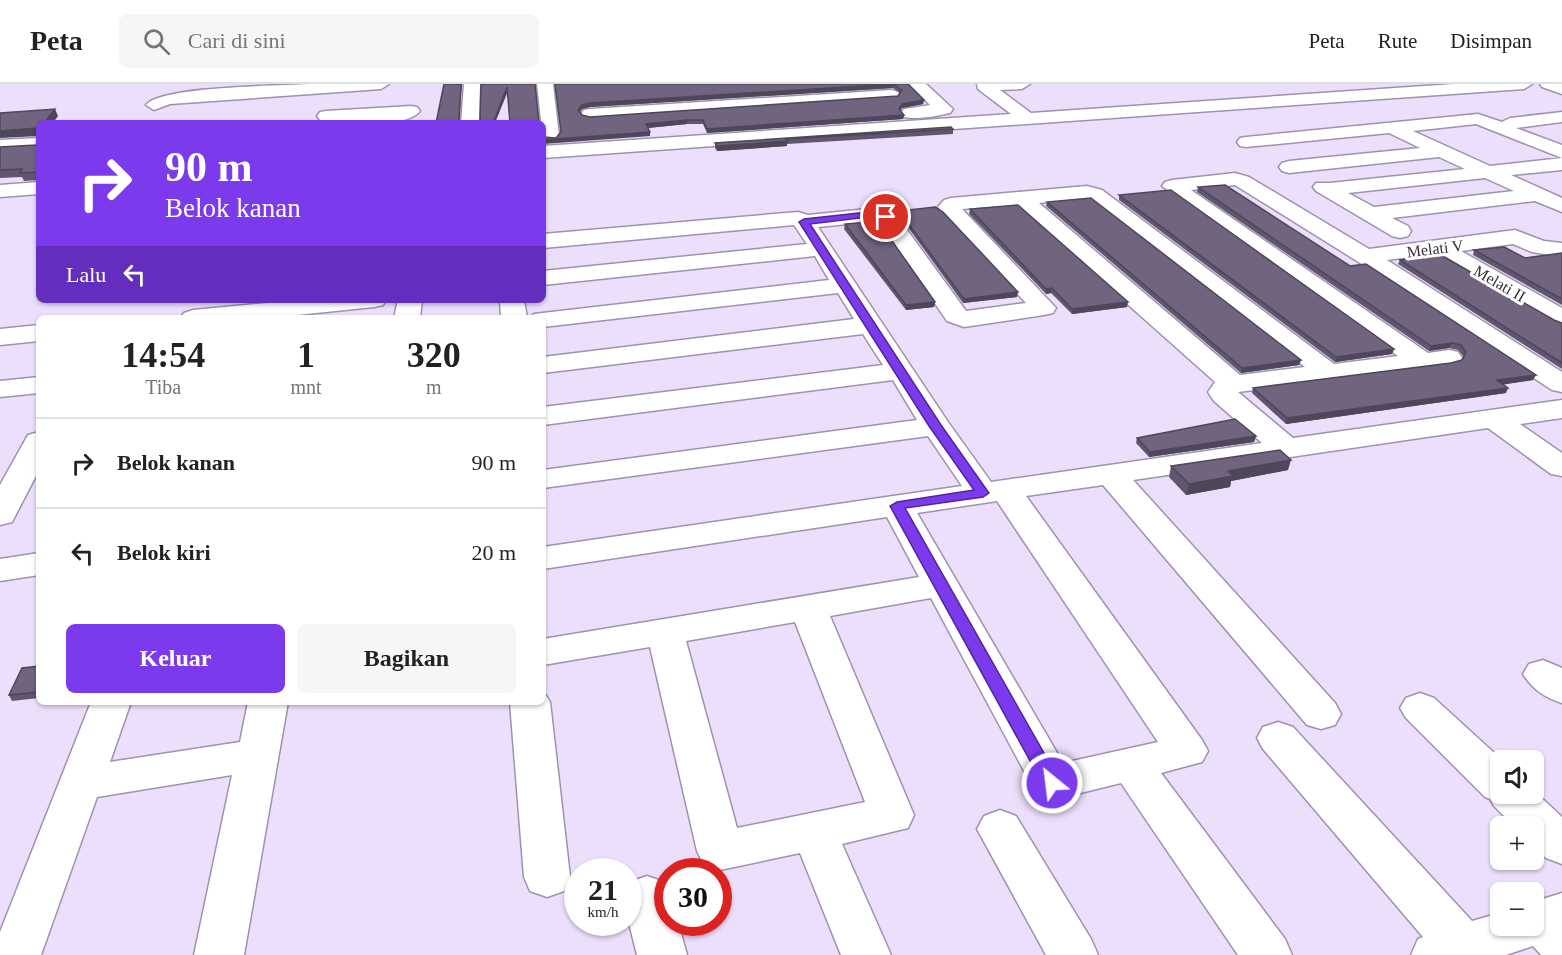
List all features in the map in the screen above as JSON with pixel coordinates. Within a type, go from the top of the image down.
[{"type":"street","points":[[154,105],[166,99],[236,91],[381,84]]},
{"type":"street","points":[[470,120],[472,84]]},
{"type":"street","points":[[545,84],[545,120]]},
{"type":"street","points":[[726,84],[751,131]]},
{"type":"street","points":[[790,84],[802,100]]},
{"type":"street","points":[[751,131],[934,112],[944,109],[917,84]]},
{"type":"street","points":[[1022,84],[984,87],[1028,119]]},
{"type":"street","points":[[546,142],[1028,119],[1330,99],[1434,87],[1524,84]]},
{"type":"street","points":[[1548,84],[1562,88]]},
{"type":"street","points":[[1556,84],[1562,88]]},
{"type":"street","points":[[1262,85],[1296,101]]},
{"type":"street","points":[[329,120],[332,88]]},
{"type":"street","points":[[590,114],[616,112],[668,100],[736,104],[802,100],[858,90],[892,95]]},
{"type":"street","points":[[224,114],[236,91]]},
{"type":"street","points":[[611,93],[616,112]]},
{"type":"street","points":[[1330,99],[1562,206]]},
{"type":"street","points":[[334,120],[412,103]]},
{"type":"street","points":[[1510,123],[1562,117]]},
{"type":"street","points":[[1400,231],[1246,142],[1481,119],[1562,152]]},
{"type":"street","points":[[1533,120],[1562,131]]},
{"type":"street","points":[[1494,145],[1533,141]]},
{"type":"street","points":[[0,146],[36,144]]},
{"type":"street","points":[[1290,167],[1473,147]]},
{"type":"street","points":[[1328,189],[1562,164]]},
{"type":"street","points":[[0,191],[33,178]]},
{"type":"street","points":[[1421,360],[1172,186],[1239,180],[1365,256],[1562,384]]},
{"type":"street","points":[[546,241],[791,218],[804,222],[877,214],[886,217],[956,316],[964,318],[1044,308],[948,207],[951,204],[1087,192],[1095,194],[1328,372]]},
{"type":"street","points":[[1371,214],[1536,195]]},
{"type":"street","points":[[1021,198],[1234,384]]},
{"type":"street","points":[[804,222],[936,426],[994,491],[1187,751],[1052,783],[897,506]]},
{"type":"street","name":"Melati V","points":[[1365,256],[1521,238],[1540,247],[1562,250]]},
{"type":"street","points":[[1505,240],[1562,270]]},
{"type":"street","name":"Melati II","points":[[1438,248],[1562,318]]},
{"type":"street","points":[[546,278],[821,249]]},
{"type":"street","points":[[546,319],[846,285]]},
{"type":"street","points":[[223,315],[344,303]]},
{"type":"street","points":[[546,365],[871,325]]},
{"type":"street","points":[[0,337],[36,333]]},
{"type":"street","points":[[1287,448],[1224,395],[1223,389],[1234,384],[1449,358]]},
{"type":"street","points":[[546,416],[900,371]]},
{"type":"street","points":[[0,389],[36,385]]},
{"type":"street","points":[[546,558],[1287,448],[1562,410]]},
{"type":"street","points":[[1494,419],[1562,466]]},
{"type":"street","points":[[546,479],[936,426]]},
{"type":"street","points":[[0,515],[36,447]]},
{"type":"street","points":[[1110,474],[1321,714]]},
{"type":"street","points":[[0,570],[36,564]]},
{"type":"street","points":[[546,651],[942,585]]},
{"type":"street","points":[[665,631],[720,851],[892,815],[808,608]]},
{"type":"street","points":[[16,955],[110,705]]},
{"type":"street","points":[[219,955],[267,705]]},
{"type":"street","points":[[530,705],[548,877]]},
{"type":"street","points":[[1420,708],[1490,775]]},
{"type":"street","points":[[1278,738],[1450,951],[1545,926]]},
{"type":"street","points":[[81,783],[258,755]]},
{"type":"street","points":[[1140,778],[1267,955]]},
{"type":"street","points":[[1519,804],[1562,845]]},
{"type":"street","points":[[1000,829],[1073,955]]},
{"type":"street","points":[[823,854],[866,955]]},
{"type":"street","points":[[647,897],[662,955]]},
{"type":"building","points":[[444,84],[461,84],[459,120],[437,120]]},
{"type":"building","points":[[481,84],[535,84],[539,120],[510,120],[507,87],[494,120],[480,120]]},
{"type":"building","points":[[555,84],[893,84],[908,84],[924,100],[902,104],[899,109],[904,115],[707,129],[703,120],[687,120],[646,124],[650,132],[546,140],[546,137],[556,138],[561,132]],"holes":[[[893,84],[902,90],[898,96],[590,117],[582,115],[578,110],[582,105],[589,103]]]},
{"type":"building","points":[[55,109],[46,120],[36,120],[36,128],[0,131],[0,113]]},
{"type":"building","points":[[951,127],[953,129],[786,139],[787,141],[717,146],[715,143]]},
{"type":"building","points":[[36,145],[36,172],[20,173],[22,169],[0,170],[0,147]]},
{"type":"building","points":[[1225,185],[1350,266],[1366,264],[1536,375],[1497,380],[1508,388],[1287,418],[1253,388],[1451,363],[1462,360],[1466,352],[1461,345],[1452,343],[1431,346],[1198,187]]},
{"type":"building","points":[[1171,190],[1394,349],[1336,357],[1119,195]]},
{"type":"building","points":[[1091,198],[1301,360],[1242,368],[1047,202]]},
{"type":"building","points":[[1018,205],[1128,302],[1072,309],[1052,288],[1046,289],[970,209]]},
{"type":"building","points":[[935,207],[943,212],[1018,292],[964,299],[899,211]]},
{"type":"building","points":[[878,221],[935,302],[906,305],[845,224]]},
{"type":"building","points":[[1504,247],[1525,258],[1562,253],[1562,299],[1474,250]]},
{"type":"building","points":[[1441,255],[1562,323],[1562,363],[1400,260]]},
{"type":"building","points":[[1235,419],[1256,436],[1150,452],[1137,438]]},
{"type":"building","points":[[1280,450],[1291,460],[1228,471],[1233,476],[1189,484],[1171,466]]},
{"type":"building","points":[[36,666],[36,692],[9,695],[22,668]]},
{"type":"route","points":[[886,217],[877,214],[804,222],[936,426],[983,493],[897,506],[1052,783]]}]
